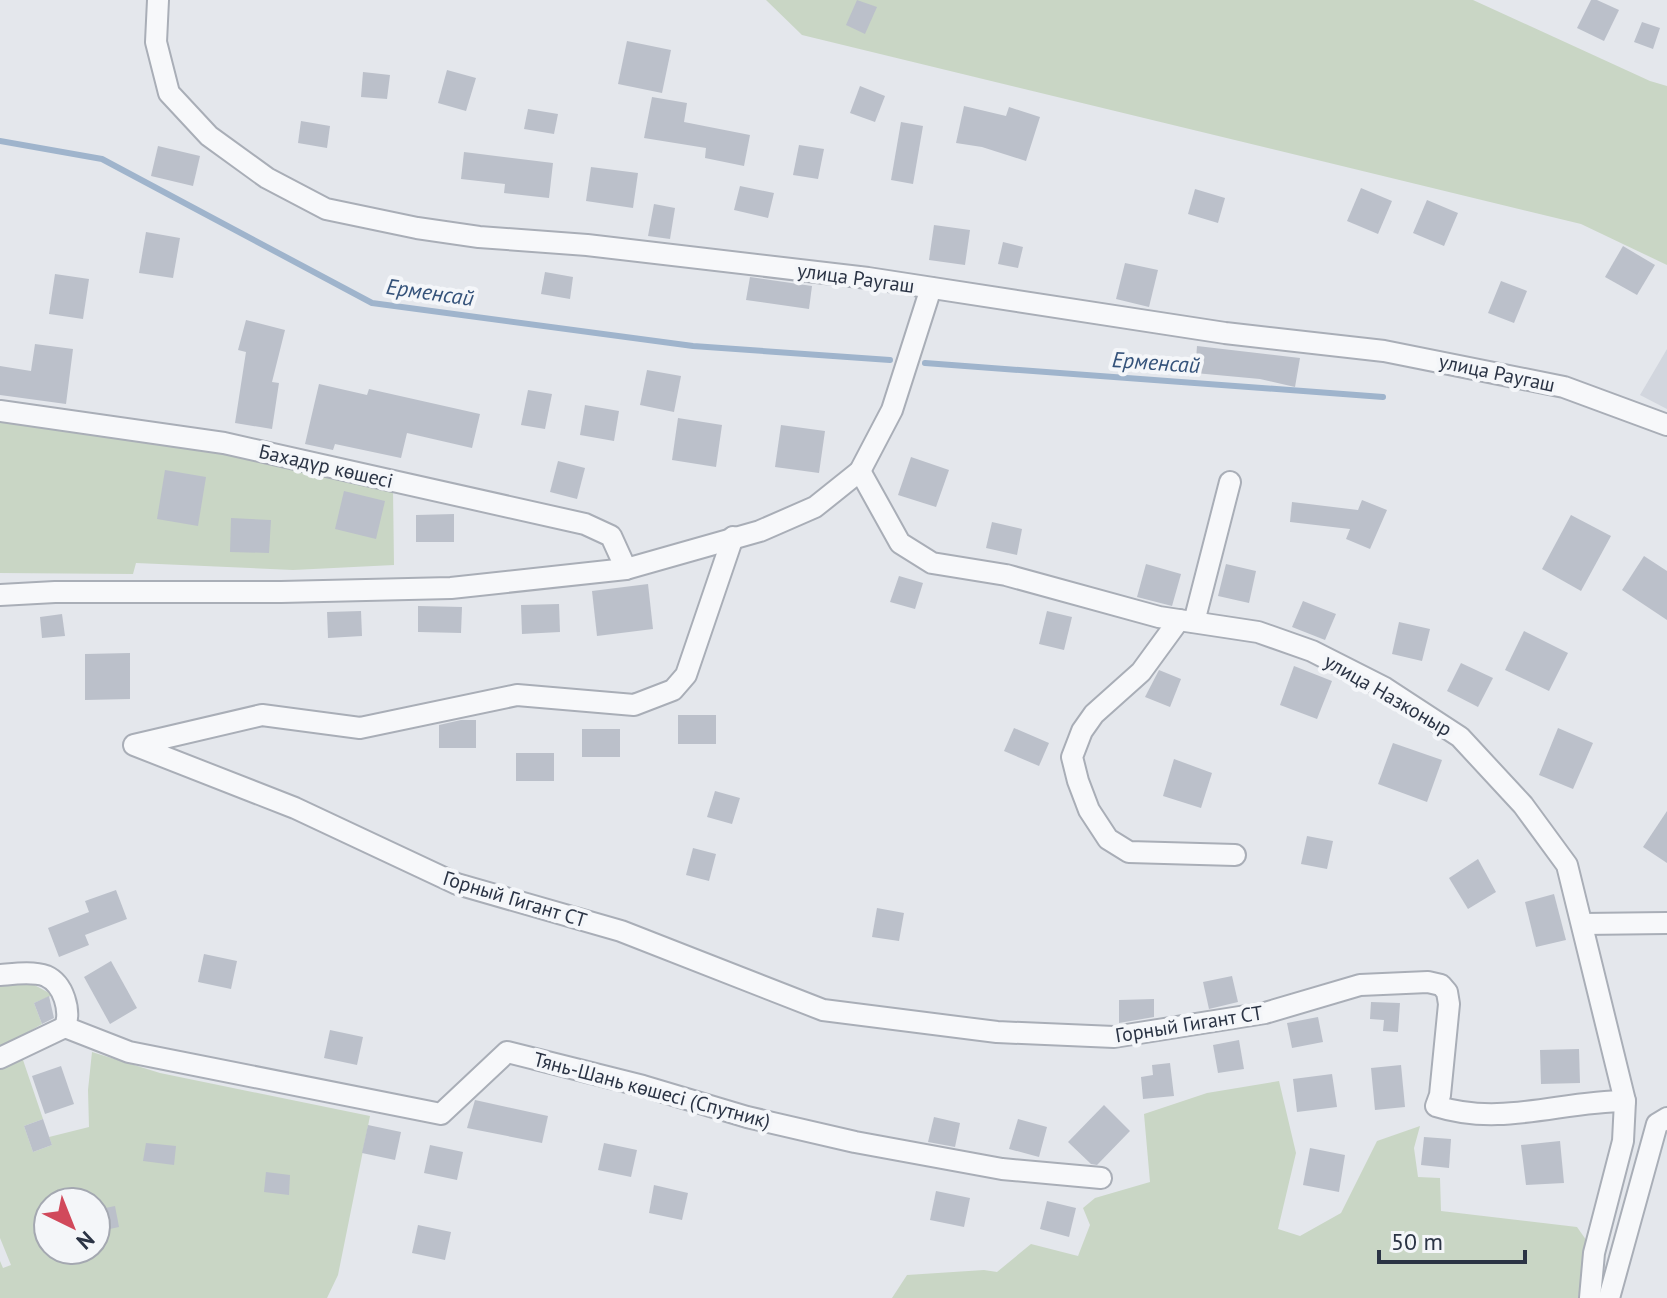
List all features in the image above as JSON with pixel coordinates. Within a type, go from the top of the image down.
[{"type":"street","name":"улица Раугаш","points":[[158,0],[156,42],[169,93],[209,136],[267,178],[326,209],[479,237],[713,259],[931,288],[1225,333],[1384,351],[1564,387],[1667,425]]},
{"type":"street","points":[[0,595],[451,588],[626,569],[760,531],[815,507],[860,471],[892,410],[931,288]]},
{"type":"street","name":"Бахадүр көшесі","points":[[0,411],[224,443],[585,524],[611,536],[626,569]]},
{"type":"street","name":"улица Назконыр","points":[[860,471],[900,543],[932,563],[1006,575],[1159,617],[1258,632],[1312,651],[1385,688],[1460,737],[1523,805],[1567,865],[1625,1101],[1623,1141],[1594,1253],[1590,1298]]},
{"type":"street","points":[[1230,482],[1187,621],[1141,672],[1094,714],[1082,731],[1072,757],[1089,810],[1108,839],[1129,852],[1235,855]]},
{"type":"street","name":"Горный Гигант СТ","points":[[733,537],[686,675],[673,690],[634,705],[517,695],[360,728],[262,715],[134,745],[295,808],[457,884],[621,931],[823,1010],[997,1032],[1114,1037],[1265,1013],[1360,985],[1428,982],[1441,985],[1447,992],[1449,1004],[1440,1095],[1436,1106],[1455,1112],[1497,1115],[1547,1111],[1601,1101],[1625,1101]]},
{"type":"street","points":[[1583,924],[1667,923]]},
{"type":"street","points":[[0,975],[20,973],[47,976],[62,992],[69,1017],[65,1027],[0,1058]]},
{"type":"street","name":"Тянь-Шань көшесі (Спутник)","points":[[65,1027],[129,1052],[441,1114],[507,1052],[643,1086],[747,1117],[855,1142],[1002,1169],[1101,1178]]},
{"type":"street","points":[[1609,1298],[1657,1124],[1667,1118]]},
{"type":"shaded area","points":[[1667,349],[1667,409],[1640,395]]},
{"type":"green space","points":[[766,0],[1473,0],[1667,86],[1667,265],[1581,224],[802,35]]},
{"type":"green space","points":[[0,416],[229,452],[393,489],[394,565],[293,570],[136,563],[133,574],[0,573]]},
{"type":"green space","points":[[25,980],[53,995],[34,1003],[42,1024],[0,1048],[0,982]]},
{"type":"green space","points":[[92,1052],[160,1073],[370,1116],[338,1275],[327,1298],[0,1298],[0,1261],[3,1268],[11,1265],[0,1238],[0,1067],[22,1057],[43,1119],[24,1126],[33,1152],[52,1145],[49,1137],[89,1127],[88,1090]]},
{"type":"green space","points":[[1279,1081],[1296,1153],[1278,1229],[1300,1236],[1341,1213],[1377,1141],[1420,1126],[1414,1148],[1418,1177],[1440,1178],[1441,1211],[1577,1227],[1589,1244],[1578,1298],[892,1298],[907,1275],[984,1270],[997,1272],[1031,1244],[1078,1256],[1090,1225],[1083,1208],[1095,1198],[1150,1182],[1144,1114],[1207,1093]]},
{"type":"building","points":[[857,0],[877,7],[865,34],[846,25]]},
{"type":"building","points":[[1591,0],[1619,10],[1604,41],[1577,28]]},
{"type":"building","points":[[1642,22],[1660,28],[1653,49],[1634,42]]},
{"type":"building","points":[[627,41],[671,50],[662,93],[618,84]]},
{"type":"building","points":[[447,70],[476,78],[466,111],[438,103]]},
{"type":"building","points":[[363,72],[390,75],[387,99],[361,97]]},
{"type":"building","points":[[860,86],[885,96],[875,122],[850,113]]},
{"type":"building","points":[[652,97],[687,103],[684,122],[750,135],[744,166],[705,158],[706,148],[644,138]]},
{"type":"building","points":[[964,106],[1006,116],[1009,107],[1040,117],[1026,161],[982,147],[956,143]]},
{"type":"building","points":[[528,109],[558,114],[554,134],[524,129]]},
{"type":"building","points":[[301,121],[330,126],[327,148],[298,143]]},
{"type":"building","points":[[901,122],[923,126],[913,184],[891,180]]},
{"type":"building","points":[[799,145],[824,149],[818,179],[793,175]]},
{"type":"building","points":[[158,146],[200,156],[193,186],[151,176]]},
{"type":"building","points":[[464,152],[553,163],[549,198],[504,193],[505,184],[461,179]]},
{"type":"building","points":[[591,167],[638,173],[633,208],[586,201]]},
{"type":"building","points":[[740,186],[774,193],[768,218],[734,210]]},
{"type":"building","points":[[1361,188],[1392,201],[1378,234],[1347,221]]},
{"type":"building","points":[[1195,189],[1225,198],[1218,223],[1188,214]]},
{"type":"building","points":[[1427,200],[1458,213],[1444,246],[1413,233]]},
{"type":"building","points":[[654,204],[675,208],[670,239],[648,236]]},
{"type":"building","points":[[934,225],[970,230],[965,265],[929,260]]},
{"type":"building","points":[[146,232],[180,238],[173,278],[139,273]]},
{"type":"building","points":[[1003,242],[1023,247],[1018,268],[998,264]]},
{"type":"building","points":[[1623,246],[1655,265],[1637,295],[1605,277]]},
{"type":"building","points":[[1125,263],[1158,270],[1149,307],[1116,299]]},
{"type":"building","points":[[545,272],[573,277],[570,299],[541,294]]},
{"type":"building","points":[[55,274],[89,279],[83,319],[49,314]]},
{"type":"building","points":[[750,277],[812,286],[809,309],[746,300]]},
{"type":"building","points":[[1501,281],[1527,291],[1514,323],[1488,313]]},
{"type":"building","points":[[246,320],[285,330],[272,382],[279,383],[272,429],[235,423],[246,352],[238,350]]},
{"type":"building","points":[[35,344],[73,349],[66,404],[0,395],[0,366],[31,371]]},
{"type":"building","points":[[1197,346],[1300,358],[1295,387],[1260,379],[1195,373]]},
{"type":"building","points":[[647,370],[681,376],[674,412],[640,405]]},
{"type":"building","points":[[319,384],[367,395],[369,389],[480,414],[472,448],[407,433],[401,458],[335,444],[333,450],[305,444]]},
{"type":"building","points":[[528,390],[552,394],[545,429],[521,425]]},
{"type":"building","points":[[585,405],[619,411],[614,441],[580,435]]},
{"type":"building","points":[[678,418],[722,425],[716,467],[672,460]]},
{"type":"building","points":[[781,425],[825,431],[819,473],[775,467]]},
{"type":"building","points":[[911,457],[949,470],[936,507],[898,495]]},
{"type":"building","points":[[558,461],[585,468],[577,499],[550,492]]},
{"type":"building","points":[[165,470],[206,477],[198,526],[157,519]]},
{"type":"building","points":[[344,491],[385,501],[376,539],[335,529]]},
{"type":"building","points":[[1362,500],[1387,510],[1370,549],[1346,539],[1350,529],[1290,522],[1292,502],[1358,510]]},
{"type":"building","points":[[454,514],[454,542],[416,542],[416,515]]},
{"type":"building","points":[[1571,515],[1611,536],[1581,591],[1542,569]]},
{"type":"building","points":[[231,518],[271,520],[269,553],[230,552]]},
{"type":"building","points":[[992,522],[1022,529],[1017,555],[986,548]]},
{"type":"building","points":[[1644,556],[1667,571],[1667,620],[1622,590]]},
{"type":"building","points":[[1146,564],[1181,574],[1172,606],[1137,597]]},
{"type":"building","points":[[1226,564],[1256,571],[1249,603],[1218,596]]},
{"type":"building","points":[[899,576],[923,583],[915,609],[890,602]]},
{"type":"building","points":[[648,584],[653,629],[597,636],[592,591]]},
{"type":"building","points":[[1303,601],[1336,614],[1325,640],[1292,627]]},
{"type":"building","points":[[559,604],[560,632],[522,634],[521,605]]},
{"type":"building","points":[[418,606],[462,607],[461,633],[418,632]]},
{"type":"building","points":[[361,611],[362,636],[328,638],[327,612]]},
{"type":"building","points":[[1047,611],[1072,617],[1064,650],[1039,644]]},
{"type":"building","points":[[62,614],[65,636],[42,638],[40,617]]},
{"type":"building","points":[[1399,622],[1430,629],[1422,661],[1392,654]]},
{"type":"building","points":[[1524,631],[1568,653],[1549,691],[1505,670]]},
{"type":"building","points":[[130,653],[130,699],[85,700],[85,654]]},
{"type":"building","points":[[1461,663],[1493,678],[1478,707],[1447,691]]},
{"type":"building","points":[[1294,666],[1332,681],[1317,719],[1280,705]]},
{"type":"building","points":[[1159,670],[1181,679],[1170,707],[1145,697]]},
{"type":"building","points":[[678,715],[716,715],[716,744],[678,744]]},
{"type":"building","points":[[476,720],[476,748],[439,748],[439,725]]},
{"type":"building","points":[[1014,728],[1049,743],[1039,766],[1004,751]]},
{"type":"building","points":[[1558,728],[1593,743],[1573,789],[1539,775]]},
{"type":"building","points":[[582,729],[620,729],[620,757],[582,757]]},
{"type":"building","points":[[1393,743],[1442,760],[1427,802],[1378,784]]},
{"type":"building","points":[[516,753],[554,753],[554,781],[516,781]]},
{"type":"building","points":[[1174,759],[1212,773],[1201,808],[1163,796]]},
{"type":"building","points":[[715,791],[740,798],[732,824],[707,817]]},
{"type":"building","points":[[1667,811],[1667,863],[1643,847]]},
{"type":"building","points":[[1307,836],[1333,841],[1327,869],[1301,864]]},
{"type":"building","points":[[693,848],[716,854],[709,881],[686,875]]},
{"type":"building","points":[[1478,859],[1496,892],[1468,909],[1449,878]]},
{"type":"building","points":[[116,890],[127,919],[85,935],[89,945],[59,957],[48,928],[89,912],[85,901]]},
{"type":"building","points":[[1554,894],[1566,940],[1536,947],[1525,902]]},
{"type":"building","points":[[877,908],[904,913],[899,941],[872,937]]},
{"type":"building","points":[[204,954],[237,961],[231,989],[198,982]]},
{"type":"building","points":[[111,961],[137,1008],[110,1024],[84,977]]},
{"type":"building","points":[[1232,976],[1238,1002],[1209,1009],[1203,982]]},
{"type":"building","points":[[49,996],[54,1018],[42,1024],[34,1003]]},
{"type":"building","points":[[1154,999],[1154,1017],[1119,1023],[1119,1000]]},
{"type":"building","points":[[1371,1002],[1400,1003],[1398,1032],[1383,1031],[1384,1020],[1370,1019]]},
{"type":"building","points":[[1318,1017],[1323,1042],[1292,1048],[1287,1023]]},
{"type":"building","points":[[330,1030],[363,1037],[357,1065],[324,1058]]},
{"type":"building","points":[[1239,1040],[1244,1069],[1218,1073],[1213,1045]]},
{"type":"building","points":[[1579,1049],[1580,1083],[1541,1084],[1540,1050]]},
{"type":"building","points":[[1170,1063],[1174,1096],[1143,1099],[1141,1077],[1153,1075],[1152,1065]]},
{"type":"building","points":[[1401,1065],[1405,1107],[1375,1110],[1371,1068]]},
{"type":"building","points":[[61,1066],[74,1104],[45,1114],[32,1076]]},
{"type":"building","points":[[1332,1074],[1337,1107],[1297,1112],[1293,1079]]},
{"type":"building","points":[[475,1100],[548,1116],[542,1143],[467,1128]]},
{"type":"building","points":[[1104,1105],[1130,1131],[1097,1165],[1091,1164],[1068,1142]]},
{"type":"building","points":[[934,1117],[960,1123],[955,1147],[928,1142]]},
{"type":"building","points":[[43,1119],[52,1145],[33,1152],[24,1126]]},
{"type":"building","points":[[1018,1119],[1047,1127],[1039,1157],[1009,1149]]},
{"type":"building","points":[[368,1125],[401,1132],[395,1160],[362,1153]]},
{"type":"building","points":[[1424,1137],[1451,1139],[1449,1168],[1421,1165]]},
{"type":"building","points":[[1560,1141],[1564,1183],[1526,1185],[1521,1145]]},
{"type":"building","points":[[146,1143],[176,1146],[174,1165],[143,1161]]},
{"type":"building","points":[[604,1143],[637,1150],[631,1177],[598,1170]]},
{"type":"building","points":[[430,1145],[463,1152],[457,1180],[424,1173]]},
{"type":"building","points":[[1310,1148],[1345,1155],[1339,1192],[1303,1185]]},
{"type":"building","points":[[266,1172],[290,1175],[289,1195],[264,1192]]},
{"type":"building","points":[[654,1185],[688,1193],[682,1220],[649,1213]]},
{"type":"building","points":[[936,1191],[970,1198],[964,1227],[930,1220]]},
{"type":"building","points":[[1047,1201],[1076,1208],[1069,1237],[1040,1229]]},
{"type":"building","points":[[115,1206],[119,1227],[112,1229],[112,1207]]},
{"type":"building","points":[[418,1225],[451,1232],[445,1260],[412,1253]]},
{"type":"waterway","name":"Ерменсай","points":[[0,141],[102,159],[372,303],[693,346],[890,360]]},
{"type":"waterway","name":"Ерменсай","points":[[925,363],[1383,397]]}]
